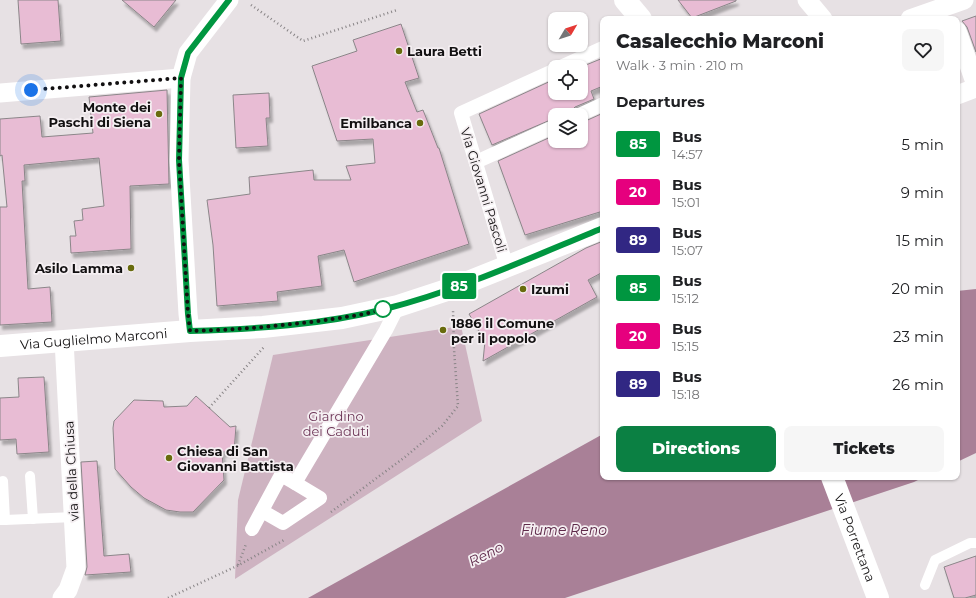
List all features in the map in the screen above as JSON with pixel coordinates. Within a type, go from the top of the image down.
[{"type":"main road","points":[[625,0],[638,16]]},
{"type":"main road","name":"Via Guglielmo Marconi","points":[[0,346],[190,331],[224,330],[305,323],[342,318],[398,306],[453,288],[600,229]]},
{"type":"main road","name":"Via Porrettana","points":[[833,480],[878,598]]},
{"type":"street","points":[[190,331],[179,160],[181,78],[188,53],[229,0]]},
{"type":"street","points":[[807,0],[820,16]]},
{"type":"street","points":[[922,16],[955,8]]},
{"type":"street","points":[[960,40],[976,85]]},
{"type":"street","points":[[576,60],[600,49]]},
{"type":"street","name":"Via Giovanni Pascoli","points":[[507,266],[461,113],[548,73]]},
{"type":"street","points":[[0,93],[181,78]]},
{"type":"street","points":[[960,94],[976,88]]},
{"type":"street","points":[[588,111],[600,105]]},
{"type":"street","points":[[476,162],[548,129]]},
{"type":"street","points":[[295,483],[386,330],[398,306]]},
{"type":"street","name":"via della Chiusa","points":[[62,598],[68,590],[76,568],[64,340]]},
{"type":"street","points":[[252,529],[281,475],[320,498],[283,523],[262,511]]},
{"type":"lane","points":[[30,476],[33,519]]},
{"type":"lane","points":[[0,482],[3,482],[3,520],[74,517]]},
{"type":"lane","points":[[925,586],[935,560],[970,543],[976,543]]},
{"type":"path","points":[[251,5],[303,41],[397,10]]},
{"type":"path","points":[[331,512],[405,457],[442,426],[458,406],[454,349],[453,288]]},
{"type":"path","points":[[209,408],[264,347]]},
{"type":"path","points":[[237,566],[252,529]]},
{"type":"path","points":[[168,598],[237,566],[284,540]]},
{"type":"green space","name":"Giardino dei Caduti","points":[[461,326],[482,421],[235,579],[238,500],[273,355]]},
{"type":"water","points":[[976,289],[976,453],[960,461],[960,291]]},
{"type":"water","name":"Fiume Reno","points":[[600,436],[600,480],[918,480],[565,598],[308,598]]},
{"type":"building","points":[[18,0],[58,0],[61,41],[21,44]]},
{"type":"building","points":[[122,0],[176,0],[154,27]]},
{"type":"building","points":[[678,0],[736,0],[697,16],[690,16]]},
{"type":"building","points":[[976,16],[976,52],[967,27],[962,21]]},
{"type":"building","points":[[401,24],[419,78],[405,82],[417,112],[423,110],[439,148],[469,244],[354,282],[344,250],[318,256],[322,286],[277,292],[278,301],[217,306],[213,245],[207,200],[250,194],[249,177],[313,170],[314,180],[351,180],[346,166],[375,163],[373,139],[337,141],[312,66],[357,51],[353,40]]},
{"type":"building","points":[[600,59],[600,87],[591,91],[594,99],[574,108],[548,108],[548,121],[492,145],[479,114],[548,82],[548,100],[588,100],[588,64]]},
{"type":"building","points":[[167,90],[169,184],[130,186],[131,249],[71,253],[70,236],[76,236],[74,221],[83,220],[82,209],[104,206],[99,158],[24,165],[25,181],[22,181],[28,289],[50,287],[52,322],[0,325],[0,207],[7,207],[2,155],[0,156],[0,119],[40,116],[42,137],[93,133],[89,97]]},
{"type":"building","points":[[269,93],[270,118],[266,118],[268,146],[236,148],[233,95]]},
{"type":"building","points":[[600,114],[600,212],[525,235],[498,161],[548,138],[548,148],[588,148],[588,120]]},
{"type":"building","points":[[600,242],[600,274],[588,280],[597,297],[483,361],[485,341],[469,314],[586,248]]},
{"type":"building","points":[[44,377],[49,452],[17,454],[16,439],[0,440],[0,398],[19,397],[18,378]]},
{"type":"building","name":"Chiesa di San Giovanni Battista","points":[[196,396],[230,427],[236,426],[234,452],[222,452],[224,480],[193,512],[166,510],[144,498],[131,487],[115,469],[114,421],[134,400],[163,401],[164,407],[187,406]]},
{"type":"building","points":[[97,461],[104,556],[129,554],[131,572],[85,575],[87,567],[81,462]]},
{"type":"building","points":[[976,556],[976,595],[965,598],[954,598],[944,567]]},
{"type":"bus line","name":"85","points":[[229,0],[188,53],[181,78],[179,160],[190,331],[224,330],[305,323],[342,318],[398,306],[453,288],[600,229]]},
{"type":"place","name":"Laura Betti","points":[[399,51]]},
{"type":"place","name":"Monte dei Paschi di Siena","points":[[159,114]]},
{"type":"place","name":"Emilbanca","points":[[420,123]]},
{"type":"place","name":"Asilo Lamma","points":[[131,268]]},
{"type":"place","name":"Izumi","points":[[523,289]]},
{"type":"place","name":"1886 il Comune per il popolo","points":[[443,330]]},
{"type":"place","name":"Chiesa di San Giovanni Battista","points":[[169,458]]},
{"type":"route","points":[[31,90],[181,78],[179,160],[190,331],[224,330],[305,323],[342,318],[383,309]]},
{"type":"water label","name":"Reno","points":[[486,554]]}]
